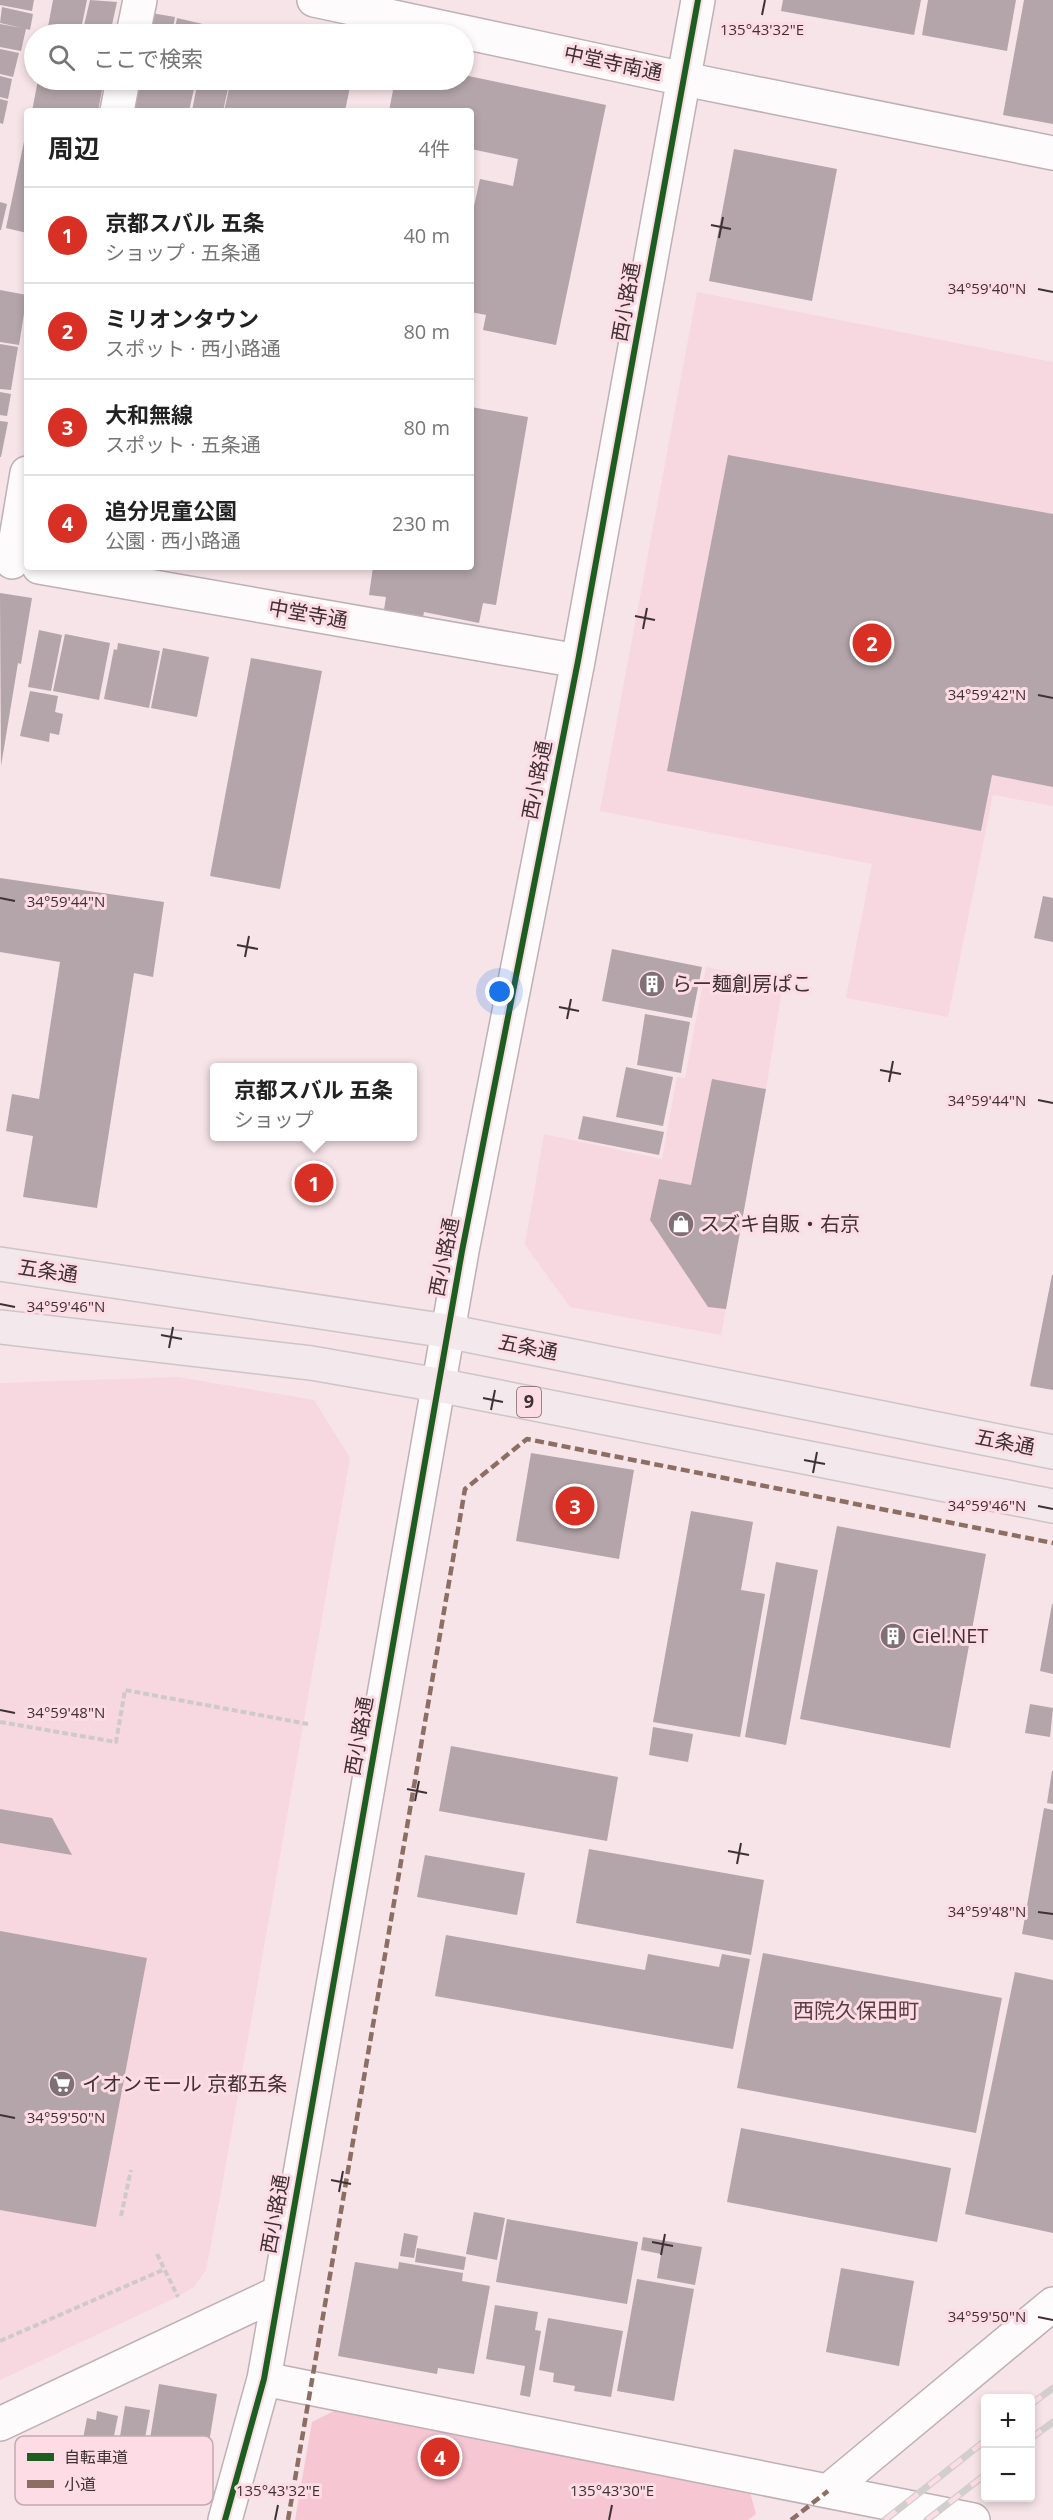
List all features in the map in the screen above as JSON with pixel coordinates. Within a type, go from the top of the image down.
[{"type":"highway","name":"五条通","points":[[0,1264],[447,1331],[1053,1452]]},
{"type":"highway","name":"9","points":[[0,1327],[311,1363],[438,1385],[1053,1506]]},
{"type":"street","points":[[135,24],[140,0]]},
{"type":"street","name":"中堂寺南通","points":[[314,0],[426,24]]},
{"type":"street","name":"西小路通","points":[[225,2520],[264,2379],[447,1331],[578,661],[698,0]]},
{"type":"street","name":"中堂寺南通","points":[[474,34],[1053,153]]},
{"type":"street","points":[[118,108],[121,90]]},
{"type":"street","points":[[19,564],[24,507]]},
{"type":"street","name":"中堂寺通","points":[[54,570],[578,661]]},
{"type":"street","points":[[0,2424],[278,2293]]},
{"type":"street","points":[[828,2491],[1053,2304]]},
{"type":"street","points":[[264,2379],[974,2520]]},
{"type":"path","points":[[0,1722],[116,1742],[125,1690],[308,1724]]},
{"type":"path","points":[[122,2216],[130,2170]]},
{"type":"path","points":[[157,2254],[182,2305]]},
{"type":"path","points":[[0,2341],[165,2269]]},
{"type":"shaded area","points":[[697,292],[1053,362],[1053,806],[993,795],[948,1017],[846,998],[872,864],[600,811]]},
{"type":"shaded area","points":[[706,967],[783,984],[721,1335],[570,1307],[525,1245],[544,1134],[662,1159],[677,1077],[685,1078]]},
{"type":"shaded area","points":[[178,1377],[314,1400],[350,1458],[221,2192],[206,2270],[194,2287],[0,2380],[0,1383]]},
{"type":"shaded area","points":[[336,2410],[750,2492],[756,2514],[748,2520],[295,2520],[312,2422]]},
{"type":"building","points":[[0,0],[34,0],[32,11],[0,5]]},
{"type":"building","points":[[53,0],[87,0],[82,24],[48,24]]},
{"type":"building","points":[[90,0],[117,2],[112,24],[84,24]]},
{"type":"building","points":[[783,0],[921,0],[914,35],[781,11]]},
{"type":"building","points":[[928,0],[1016,0],[1007,51],[922,35]]},
{"type":"building","points":[[1024,0],[1053,0],[1053,124],[1003,115]]},
{"type":"building","points":[[2,7],[33,14],[31,24],[24,24],[21,51],[0,47],[0,24],[22,28],[0,23]]},
{"type":"building","points":[[151,13],[175,17],[174,24],[148,24]]},
{"type":"building","points":[[177,18],[203,24],[176,24]]},
{"type":"building","points":[[0,49],[19,53],[13,77],[0,74]]},
{"type":"building","points":[[0,76],[12,79],[8,99],[0,97]]},
{"type":"building","points":[[474,77],[606,105],[556,345],[483,330],[486,315],[474,313],[474,206],[480,179],[513,186],[518,159],[474,150],[474,108],[390,108],[393,90],[474,90]]},
{"type":"building","points":[[36,90],[102,90],[99,108],[33,108]]},
{"type":"building","points":[[130,90],[194,90],[190,108],[126,108]]},
{"type":"building","points":[[196,90],[228,90],[224,108],[193,108]]},
{"type":"building","points":[[229,90],[349,90],[346,108],[225,108]]},
{"type":"building","points":[[0,99],[8,101],[3,124],[0,123]]},
{"type":"building","points":[[24,142],[24,232],[6,228]]},
{"type":"building","points":[[734,149],[837,169],[812,301],[709,281]]},
{"type":"building","points":[[0,202],[7,204],[1,230],[0,230]]},
{"type":"building","points":[[0,290],[24,294],[24,314],[19,345],[0,342]]},
{"type":"building","points":[[0,344],[18,347],[11,390],[0,389]]},
{"type":"building","points":[[0,392],[11,394],[7,416],[0,415]]},
{"type":"building","points":[[474,408],[528,417],[496,605],[483,603],[479,623],[424,612],[423,617],[384,610],[386,597],[369,595],[373,570],[474,570]]},
{"type":"building","points":[[0,421],[8,422],[1,457],[0,457]]},
{"type":"building","points":[[728,455],[1053,514],[1053,787],[992,775],[981,831],[667,771]]},
{"type":"building","points":[[0,593],[32,598],[21,664],[18,663],[1,766]]},
{"type":"building","points":[[39,630],[62,635],[51,691],[28,687]]},
{"type":"building","points":[[65,634],[110,643],[99,700],[53,691]]},
{"type":"building","points":[[118,643],[160,651],[149,708],[104,699],[114,649],[117,650]]},
{"type":"building","points":[[163,648],[209,657],[197,717],[151,708]]},
{"type":"building","points":[[251,658],[322,671],[280,889],[210,876]]},
{"type":"building","points":[[30,691],[58,696],[55,712],[63,714],[59,735],[50,733],[49,742],[20,736]]},
{"type":"building","points":[[0,878],[164,902],[153,977],[134,973],[97,1208],[23,1197],[33,1136],[6,1131],[12,1094],[39,1099],[60,962],[0,952]]},
{"type":"building","points":[[1043,896],[1053,898],[1053,942],[1034,938]]},
{"type":"building","name":"らー麺創房ぱこ","points":[[612,949],[702,967],[692,1018],[602,1001]]},
{"type":"building","points":[[645,1014],[690,1022],[681,1073],[637,1065]]},
{"type":"building","points":[[626,1067],[673,1077],[663,1126],[616,1117]]},
{"type":"building","points":[[712,1079],[766,1089],[726,1309],[708,1307],[650,1220],[659,1179],[691,1185]]},
{"type":"building","points":[[583,1116],[664,1132],[659,1155],[578,1139]]},
{"type":"building","points":[[1053,1275],[1053,1390],[1030,1386]]},
{"type":"building","points":[[531,1453],[634,1470],[619,1559],[516,1541]]},
{"type":"building","points":[[691,1511],[753,1522],[741,1590],[765,1594],[740,1737],[653,1722]]},
{"type":"building","name":"Ciel.NET","points":[[837,1526],[986,1554],[950,1748],[800,1719]]},
{"type":"building","points":[[776,1562],[818,1570],[786,1745],[745,1737]]},
{"type":"building","points":[[1053,1604],[1053,1674],[1040,1671]]},
{"type":"building","points":[[1030,1704],[1053,1708],[1050,1737],[1025,1733]]},
{"type":"building","points":[[653,1727],[693,1734],[688,1762],[649,1755]]},
{"type":"building","points":[[451,1746],[618,1777],[607,1841],[439,1811]]},
{"type":"building","points":[[1053,1771],[1053,1804],[1047,1803]]},
{"type":"building","points":[[1044,1808],[1053,1810],[1053,1940],[1022,1934]]},
{"type":"building","points":[[0,1809],[52,1818],[72,1855],[0,1843]]},
{"type":"building","points":[[589,1849],[764,1880],[751,1955],[576,1923]]},
{"type":"building","points":[[425,1855],[525,1873],[517,1915],[417,1897]]},
{"type":"building","name":"イオンモール 京都五条","points":[[0,1931],[147,1958],[96,2227],[0,2210]]},
{"type":"building","points":[[446,1935],[645,1970],[648,1954],[719,1967],[722,1954],[750,1959],[733,2049],[435,1996]]},
{"type":"building","points":[[763,1953],[1002,1998],[976,2133],[737,2088]]},
{"type":"building","points":[[1015,1972],[1053,1980],[1053,2233],[965,2214]]},
{"type":"building","points":[[741,2128],[951,2168],[937,2242],[727,2202]]},
{"type":"building","points":[[474,2212],[505,2218],[497,2260],[466,2254]]},
{"type":"building","points":[[507,2219],[638,2242],[627,2304],[496,2282]]},
{"type":"building","points":[[404,2233],[418,2236],[414,2258],[400,2256]]},
{"type":"building","points":[[643,2237],[702,2247],[695,2285],[657,2278],[661,2254],[641,2250]]},
{"type":"building","points":[[417,2248],[466,2257],[464,2270],[415,2262]]},
{"type":"building","points":[[355,2262],[398,2269],[399,2262],[463,2273],[462,2281],[490,2286],[474,2374],[438,2368],[437,2374],[338,2356]]},
{"type":"building","points":[[841,2268],[914,2281],[899,2366],[826,2352]]},
{"type":"building","points":[[637,2279],[694,2289],[674,2401],[617,2391]]},
{"type":"building","points":[[495,2305],[538,2312],[535,2330],[541,2331],[530,2397],[520,2395],[525,2366],[486,2359]]},
{"type":"building","points":[[548,2318],[623,2331],[611,2397],[574,2391],[575,2386],[553,2382],[554,2373],[539,2370]]},
{"type":"building","points":[[159,2384],[217,2394],[210,2436],[150,2436]]},
{"type":"building","points":[[125,2406],[150,2410],[145,2436],[120,2436]]},
{"type":"building","points":[[97,2411],[118,2416],[114,2436],[84,2436],[87,2418],[96,2420]]},
{"type":"railway","points":[[1035,2401],[1053,2388]]},
{"type":"railway","points":[[1035,2435],[1053,2422]]},
{"type":"railway","points":[[885,2520],[981,2444]]},
{"type":"railway","points":[[927,2520],[981,2478]]},
{"type":"marked path","points":[[288,2520],[465,1489],[527,1439],[1053,1543]]},
{"type":"marked path","points":[[791,2520],[828,2491]]},
{"type":"cycle path","points":[[225,2520],[264,2379],[462,1251],[578,661],[698,0]]},
{"type":"place","name":"ミリオンタウン","points":[[872,643]]},
{"type":"place","name":"らー麺創房ぱこ","points":[[652,984]]},
{"type":"place","name":"京都スバル 五条","points":[[314,1183]]},
{"type":"place","name":"スズキ自販・右京","points":[[681,1224]]},
{"type":"place","name":"大和無線","points":[[575,1506]]},
{"type":"place","name":"Ciel.NET","points":[[893,1636]]},
{"type":"place","name":"イオンモール 京都五条","points":[[62,2084]]},
{"type":"place","name":"追分児童公園","points":[[440,2457]]},
{"type":"district","name":"西院久保田町","points":[[856,2011]]}]
